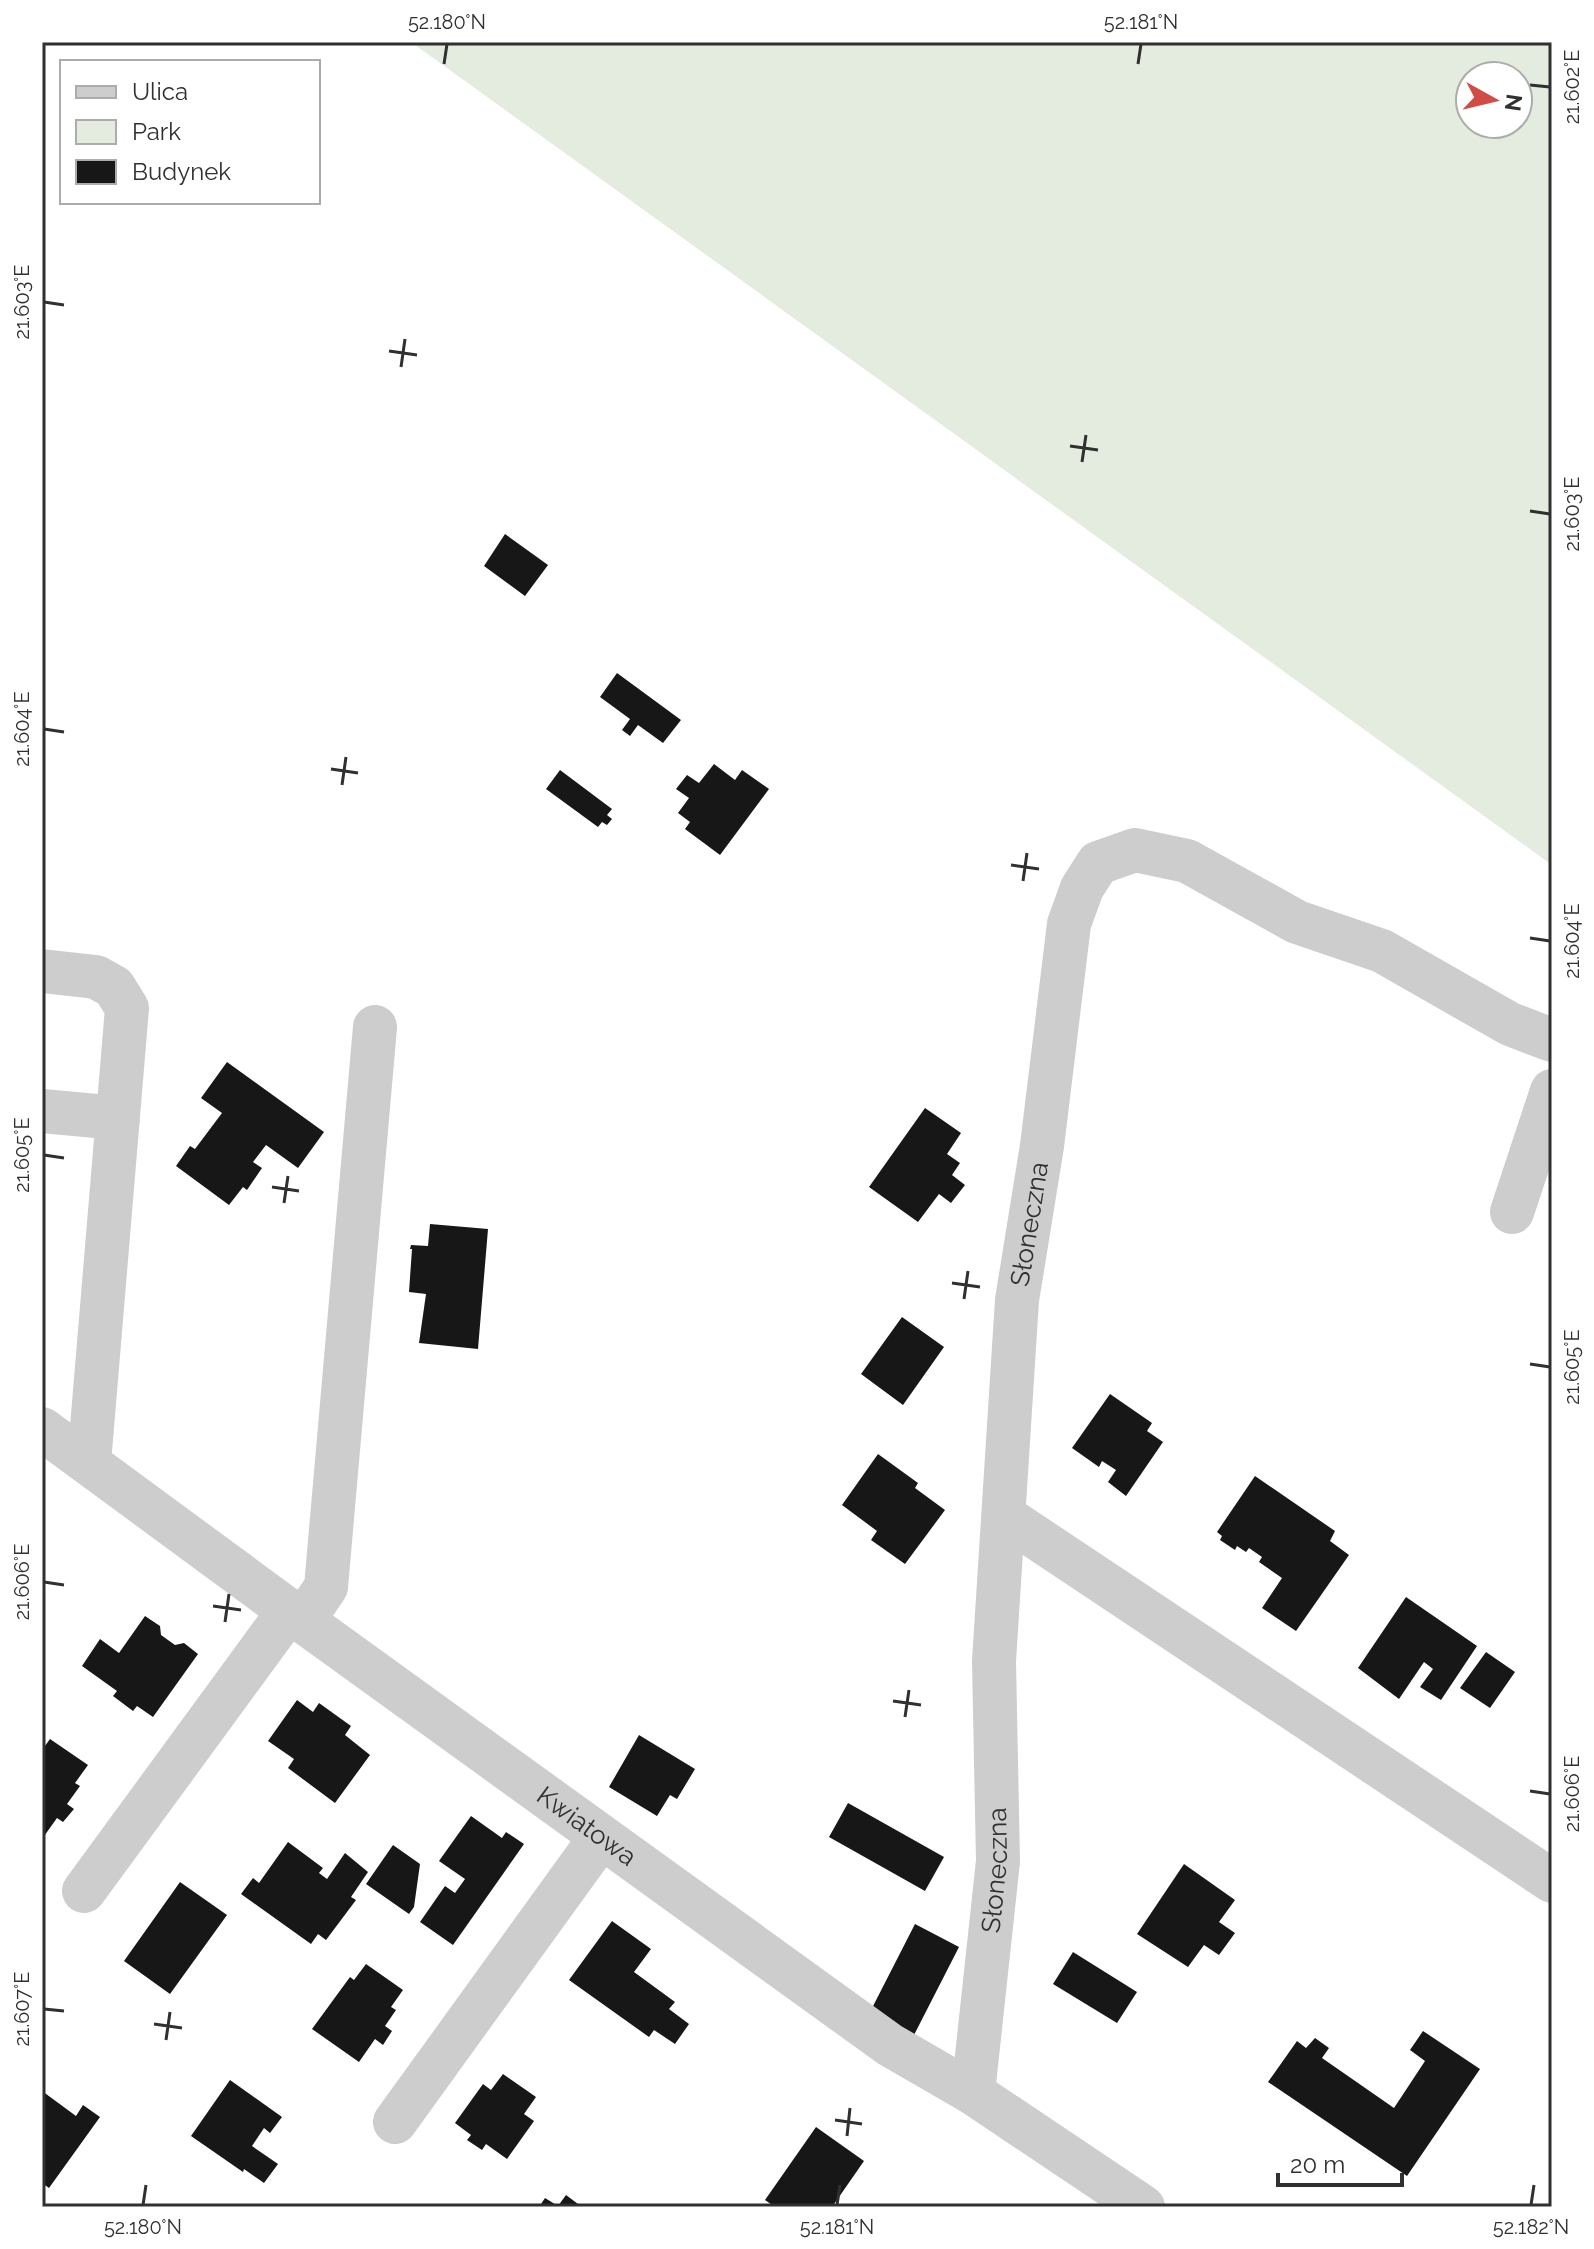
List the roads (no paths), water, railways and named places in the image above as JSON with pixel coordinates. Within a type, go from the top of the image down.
[{"type":"street","name":"Słoneczna","points":[[973,2093],[998,1861],[994,1661],[1017,1300],[1042,1146],[1069,924],[1082,888],[1098,863],[1135,850],[1187,861],[1297,922],[1382,951],[1510,1024],[1552,1040]]},
{"type":"street","points":[[42,971],[96,977],[114,987],[127,1008],[89,1463]]},
{"type":"street","points":[[84,1891],[296,1616],[326,1587],[375,1027]]},
{"type":"street","points":[[1512,1212],[1552,1091]]},
{"type":"street","points":[[42,1111],[118,1118]]},
{"type":"street","name":"Kwiatowa","points":[[42,1429],[890,2045],[973,2093],[1143,2207]]},
{"type":"street","points":[[1004,1516],[1552,1881]]},
{"type":"street","points":[[395,2122],[601,1837]]}]
